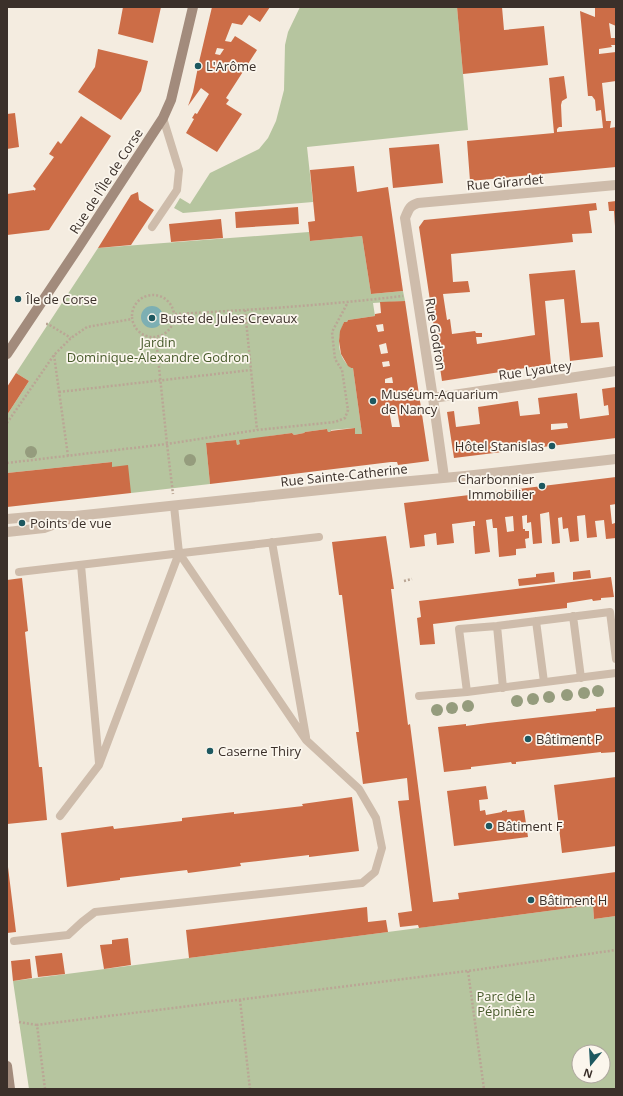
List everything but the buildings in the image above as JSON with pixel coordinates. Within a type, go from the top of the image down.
[{"type":"main road","name":"Rue de l'Île de Corse","points":[[7,354],[162,118],[171,100],[193,7]]},
{"type":"main road","points":[[7,1066],[10,1089]]},
{"type":"street","name":"Rue Girardet","points":[[405,218],[412,205],[418,203],[616,185]]},
{"type":"street","name":"Rue Godron","points":[[405,218],[444,477]]},
{"type":"street","name":"Rue Lyautey","points":[[433,398],[616,371]]},
{"type":"street","name":"Rue Sainte-Catherine","points":[[7,518],[75,516],[616,459]]},
{"type":"street","name":"Rue Sainte-Catherine","points":[[7,532],[44,528],[75,516]]},
{"type":"lane","points":[[152,227],[177,190],[179,170],[162,118]]},
{"type":"lane","points":[[60,816],[99,765],[179,553],[174,506]]},
{"type":"lane","points":[[19,572],[319,537]]},
{"type":"lane","points":[[272,542],[306,740]]},
{"type":"lane","points":[[14,942],[68,935],[95,912],[362,883],[375,872],[382,848],[376,818],[359,789],[306,740],[179,553]]},
{"type":"lane","points":[[81,565],[99,765]]},
{"type":"lane","points":[[467,692],[459,629],[497,626],[610,612],[616,659]]},
{"type":"lane","points":[[573,616],[581,678]]},
{"type":"lane","points":[[536,621],[544,682]]},
{"type":"lane","points":[[497,626],[503,688]]},
{"type":"lane","points":[[419,696],[503,688],[616,673]]},
{"type":"path","points":[[154,295],[162,297],[168,301],[173,307],[175,314],[172,328],[156,338],[146,336],[139,332],[134,326],[132,319],[136,304],[147,296],[154,295]]},
{"type":"path","points":[[175,314],[348,302],[409,295]]},
{"type":"path","points":[[7,463],[167,444],[257,430],[336,422],[345,418],[348,410],[344,376],[335,360],[332,332],[348,302]]},
{"type":"path","points":[[245,310],[257,430]]},
{"type":"path","points":[[7,423],[54,355],[71,338],[87,327],[132,319]]},
{"type":"path","points":[[46,324],[71,338]]},
{"type":"path","points":[[156,338],[174,506]]},
{"type":"path","points":[[54,355],[68,456]]},
{"type":"path","points":[[59,392],[251,370]]},
{"type":"path","points":[[404,581],[412,579]]},
{"type":"path","points":[[19,1022],[38,1024],[240,1000],[616,950]]},
{"type":"path","points":[[468,970],[484,1089]]},
{"type":"path","points":[[240,1000],[250,1089]]},
{"type":"path","points":[[38,1024],[45,1089]]},
{"type":"green space","points":[[300,7],[457,7],[468,130],[307,147],[313,202],[183,213],[174,208],[180,198],[190,204],[210,173],[259,149],[268,138],[276,121],[284,90],[285,45],[288,32]]},
{"type":"green space","name":"Jardin Dominique-Alexandre Godron","points":[[309,232],[310,241],[362,236],[371,294],[403,291],[405,301],[373,303],[375,316],[348,320],[347,322],[344,322],[342,328],[339,341],[340,352],[346,363],[353,368],[362,434],[355,434],[354,428],[331,430],[331,432],[328,432],[327,429],[294,435],[292,433],[270,436],[237,445],[236,440],[206,443],[210,484],[131,493],[112,467],[112,462],[7,473],[7,415],[29,381],[16,373],[98,248]]},
{"type":"green space","name":"Parc de la Pépinière","points":[[593,905],[594,919],[616,916],[616,1089],[29,1089],[13,981]]},
{"type":"water","points":[[152,306],[160,309],[163,317],[160,325],[152,328],[144,325],[141,317],[144,309]]},
{"type":"place","name":"L'Arôme","points":[[198,66]]},
{"type":"place","name":"Île de Corse","points":[[18,299]]},
{"type":"place","name":"Buste de Jules Crevaux","points":[[152,318]]},
{"type":"place","name":"Muséum-Aquarium de Nancy","points":[[373,401]]},
{"type":"place","name":"Hôtel Stanislas","points":[[552,446]]},
{"type":"place","name":"Charbonnier Immobilier","points":[[542,486]]},
{"type":"place","name":"Points de vue","points":[[22,523]]},
{"type":"place","name":"Bâtiment P","points":[[528,739]]},
{"type":"place","name":"Caserne Thiry","points":[[210,751]]},
{"type":"place","name":"Bâtiment F","points":[[489,826]]},
{"type":"place","name":"Bâtiment H","points":[[531,900]]}]
